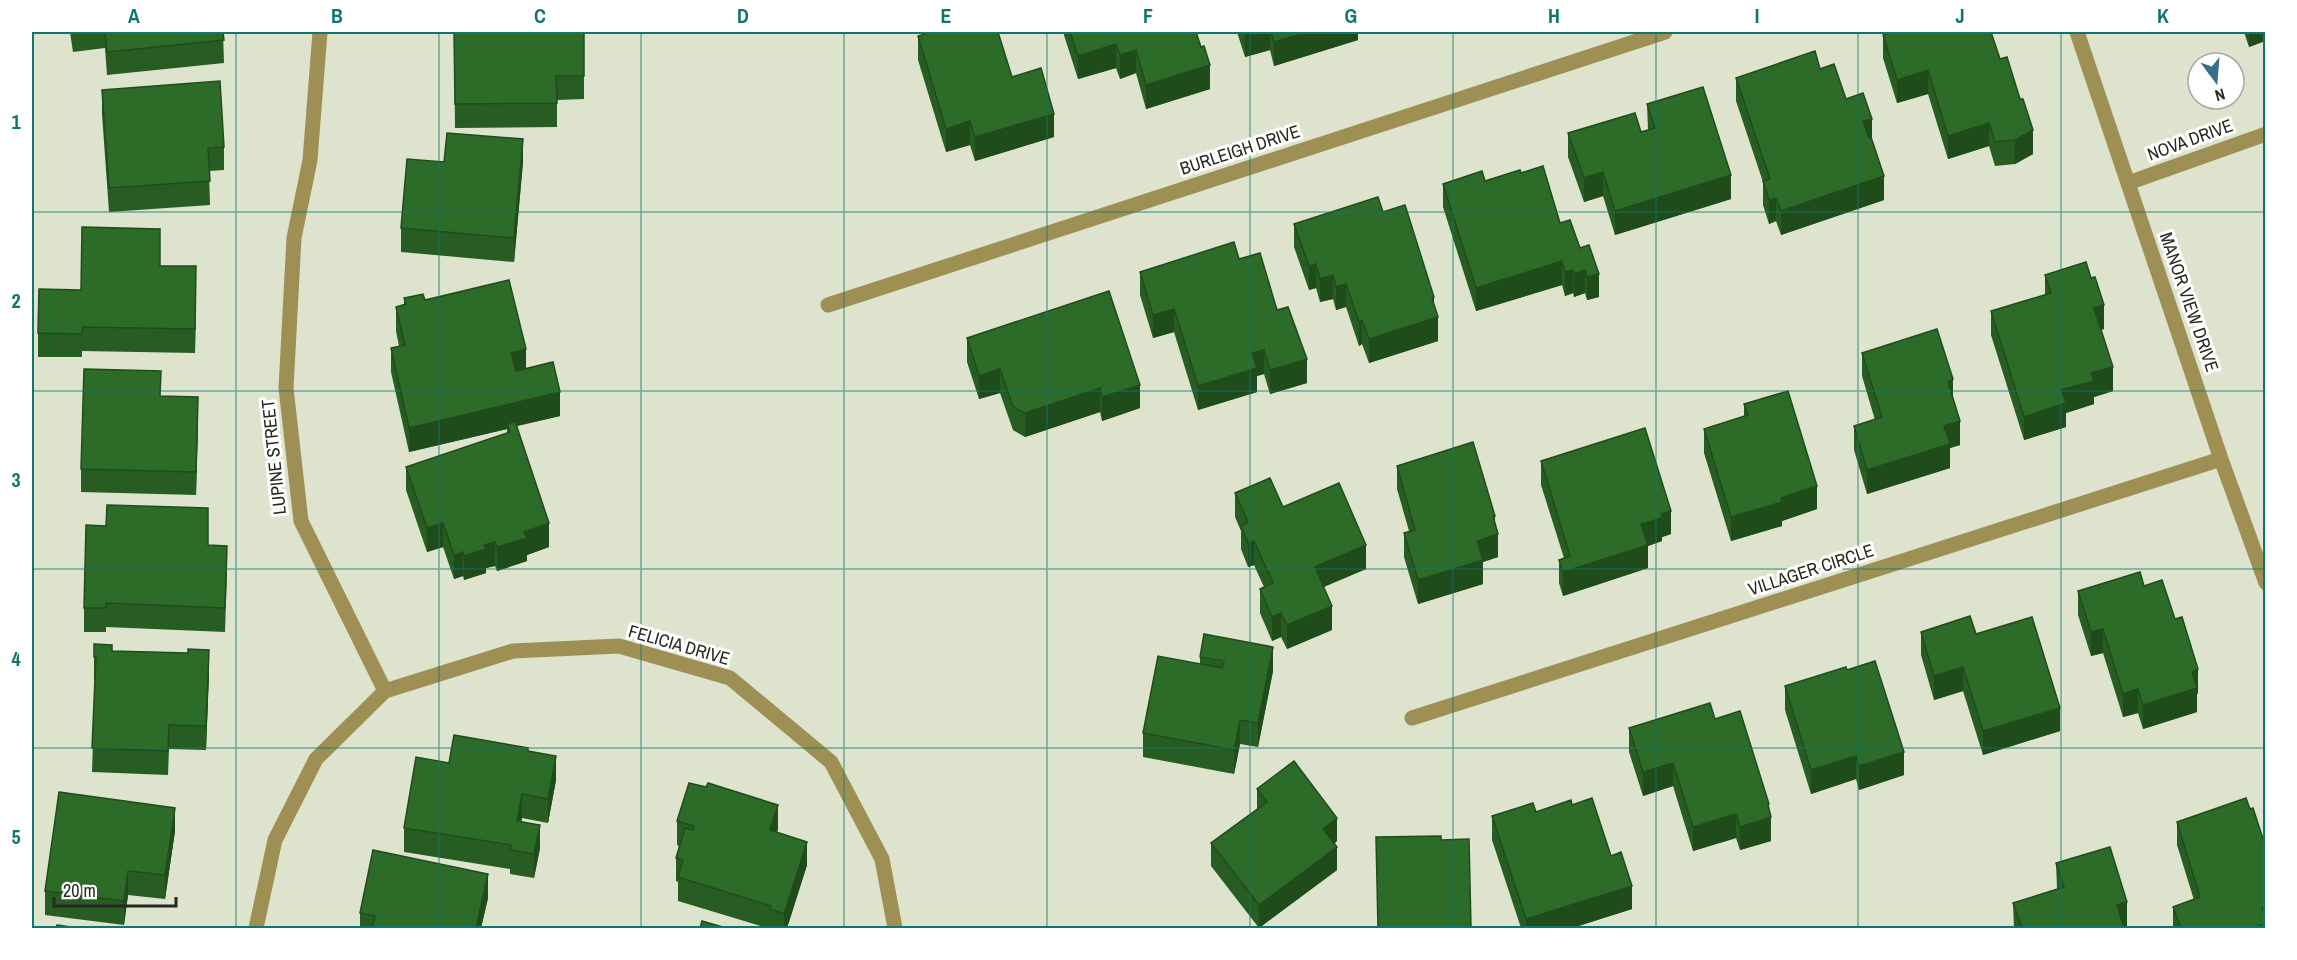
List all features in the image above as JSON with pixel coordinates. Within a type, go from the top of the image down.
[{"type":"street","name":"LUPINE STREET","points":[[320,32],[310,160],[294,238],[286,388],[301,521],[385,691]]},
{"type":"street","name":"BURLEIGH DRIVE","points":[[828,305],[1665,32]]},
{"type":"street","name":"MANOR VIEW DRIVE","points":[[2078,32],[2221,459],[2265,583]]},
{"type":"street","name":"NOVA DRIVE","points":[[2128,183],[2265,134]]},
{"type":"street","name":"VILLAGER CIRCLE","points":[[1412,718],[2221,459]]},
{"type":"street","name":"FELICIA DRIVE","points":[[385,691],[513,651],[619,646],[730,678],[831,762],[882,859],[895,928]]},
{"type":"street","points":[[256,928],[275,840],[316,759],[385,691]]},
{"type":"building","points":[[105,32],[223,32],[224,40],[107,52]]},
{"type":"building","points":[[454,32],[584,32],[584,76],[556,76],[557,103],[455,104]]},
{"type":"building","points":[[932,32],[998,32],[1012,77],[1041,68],[1054,114],[975,137],[970,121],[946,129],[918,36]]},
{"type":"building","points":[[1070,32],[1196,32],[1201,47],[1204,46],[1210,65],[1146,85],[1136,50],[1120,55],[1116,44],[1078,56]]},
{"type":"building","points":[[1271,32],[1309,32],[1274,42]]},
{"type":"building","points":[[1893,32],[1991,32],[2000,59],[2007,57],[2020,99],[2023,99],[2033,130],[2015,140],[1995,142],[1989,123],[1948,136],[1928,70],[1897,80],[1883,35]]},
{"type":"building","points":[[1815,51],[1820,69],[1834,64],[1846,99],[1863,93],[1872,119],[1863,121],[1884,176],[1781,211],[1776,198],[1769,200],[1763,181],[1770,179],[1736,78]]},
{"type":"building","points":[[220,81],[224,147],[208,148],[210,181],[109,188],[102,90]]},
{"type":"building","points":[[1703,87],[1731,175],[1615,211],[1603,172],[1584,178],[1568,133],[1635,113],[1641,132],[1655,128],[1647,104]]},
{"type":"building","points":[[447,133],[523,139],[514,238],[401,228],[407,159],[444,162]]},
{"type":"building","points":[[1543,166],[1560,223],[1570,220],[1580,248],[1589,245],[1599,274],[1587,277],[1585,270],[1574,274],[1573,270],[1565,272],[1562,261],[1476,288],[1443,184],[1482,171],[1485,181],[1520,170],[1521,173]]},
{"type":"building","points":[[1378,197],[1383,212],[1405,205],[1434,297],[1432,298],[1438,317],[1369,339],[1362,320],[1359,322],[1346,284],[1336,287],[1333,275],[1320,279],[1316,264],[1309,266],[1294,224]]},
{"type":"building","points":[[82,227],[160,229],[160,266],[196,266],[195,329],[82,327],[82,334],[38,333],[39,289],[81,290]]},
{"type":"building","points":[[1234,242],[1239,259],[1260,253],[1277,310],[1288,307],[1307,359],[1270,370],[1264,350],[1252,353],[1257,368],[1198,386],[1174,309],[1153,315],[1140,272]]},
{"type":"building","points":[[2086,262],[2091,278],[2095,277],[2104,305],[2094,308],[2113,367],[2091,373],[2094,381],[2061,390],[2066,403],[2024,417],[1991,311],[2051,293],[2045,275]]},
{"type":"building","points":[[509,280],[526,349],[511,353],[516,371],[553,362],[560,392],[409,428],[391,348],[405,345],[396,307],[406,304],[404,298],[423,294],[425,300]]},
{"type":"building","points":[[1109,291],[1140,385],[1102,397],[1100,388],[1025,413],[1013,407],[1000,369],[979,376],[967,338]]},
{"type":"building","points":[[1937,329],[1953,379],[1948,382],[1960,421],[1944,426],[1950,444],[1867,470],[1854,426],[1882,417],[1862,353]]},
{"type":"building","points":[[84,369],[161,371],[160,396],[198,397],[196,472],[81,469]]},
{"type":"building","points":[[1788,391],[1817,486],[1781,498],[1782,502],[1731,517],[1704,429],[1748,415],[1744,404]]},
{"type":"building","points":[[515,421],[549,523],[524,532],[527,538],[497,547],[495,542],[484,545],[486,549],[464,556],[463,552],[454,555],[443,523],[427,528],[406,467],[510,432],[507,424]]},
{"type":"building","points":[[1645,428],[1671,511],[1661,514],[1662,518],[1641,524],[1648,545],[1563,572],[1559,560],[1570,556],[1541,461]]},
{"type":"building","points":[[1473,442],[1495,516],[1493,516],[1498,534],[1477,541],[1483,560],[1418,580],[1404,533],[1415,530],[1397,466]]},
{"type":"building","points":[[1270,478],[1283,507],[1339,483],[1366,545],[1315,567],[1332,606],[1287,625],[1281,613],[1272,617],[1260,589],[1273,583],[1254,541],[1248,543],[1241,526],[1248,522],[1235,493]]},
{"type":"building","points":[[107,505],[208,508],[208,545],[227,546],[225,608],[106,603],[106,608],[84,608],[86,525],[106,526]]},
{"type":"building","points":[[2140,572],[2144,586],[2162,580],[2175,619],[2182,617],[2198,669],[2192,672],[2197,688],[2143,705],[2138,689],[2123,694],[2103,629],[2091,632],[2078,591]]},
{"type":"building","points":[[1970,616],[1976,634],[2032,617],[2060,708],[1983,731],[1963,667],[1934,676],[1921,632]]},
{"type":"building","points":[[1204,634],[1273,647],[1258,723],[1240,720],[1234,750],[1143,733],[1158,656],[1222,668],[1224,661],[1200,657]]},
{"type":"building","points":[[94,644],[112,645],[112,651],[188,653],[188,649],[209,650],[206,726],[169,725],[168,751],[92,748],[96,657],[94,657]]},
{"type":"building","points":[[1875,661],[1904,752],[1859,766],[1856,756],[1811,770],[1785,686],[1846,667],[1847,670]]},
{"type":"building","points":[[1710,703],[1715,719],[1740,711],[1771,817],[1740,827],[1736,814],[1693,827],[1673,763],[1643,772],[1629,728]]},
{"type":"building","points":[[454,735],[528,748],[528,751],[556,756],[548,799],[522,794],[517,821],[540,825],[534,854],[510,850],[511,845],[404,828],[416,757],[449,763]]},
{"type":"building","points":[[1294,761],[1337,818],[1323,829],[1337,847],[1259,905],[1211,843],[1267,802],[1257,789]]},
{"type":"building","points":[[689,783],[706,787],[708,783],[778,805],[770,830],[807,842],[784,914],[770,909],[771,906],[678,877],[683,860],[676,858],[685,828],[693,830],[694,826],[677,821]]},
{"type":"building","points":[[59,792],[175,808],[165,875],[128,871],[124,901],[45,891]]},
{"type":"building","points":[[1592,798],[1611,856],[1621,852],[1632,886],[1526,919],[1492,816],[1533,803],[1536,812],[1571,800],[1572,805]]},
{"type":"building","points":[[2246,798],[2250,809],[2253,808],[2265,845],[2265,906],[2262,908],[2265,924],[2253,928],[2181,928],[2173,907],[2200,897],[2177,822]]},
{"type":"building","points":[[1441,836],[1441,840],[1469,839],[1471,928],[1378,928],[1376,837]]},
{"type":"building","points":[[2110,847],[2127,902],[2117,905],[2124,928],[2022,928],[2013,903],[2064,887],[2056,863]]},
{"type":"building","points":[[373,850],[488,874],[476,928],[372,928],[375,916],[360,913]]},
{"type":"building","points":[[702,921],[726,928],[700,928]]},
{"type":"building","points":[[57,925],[78,928],[56,928]]}]
